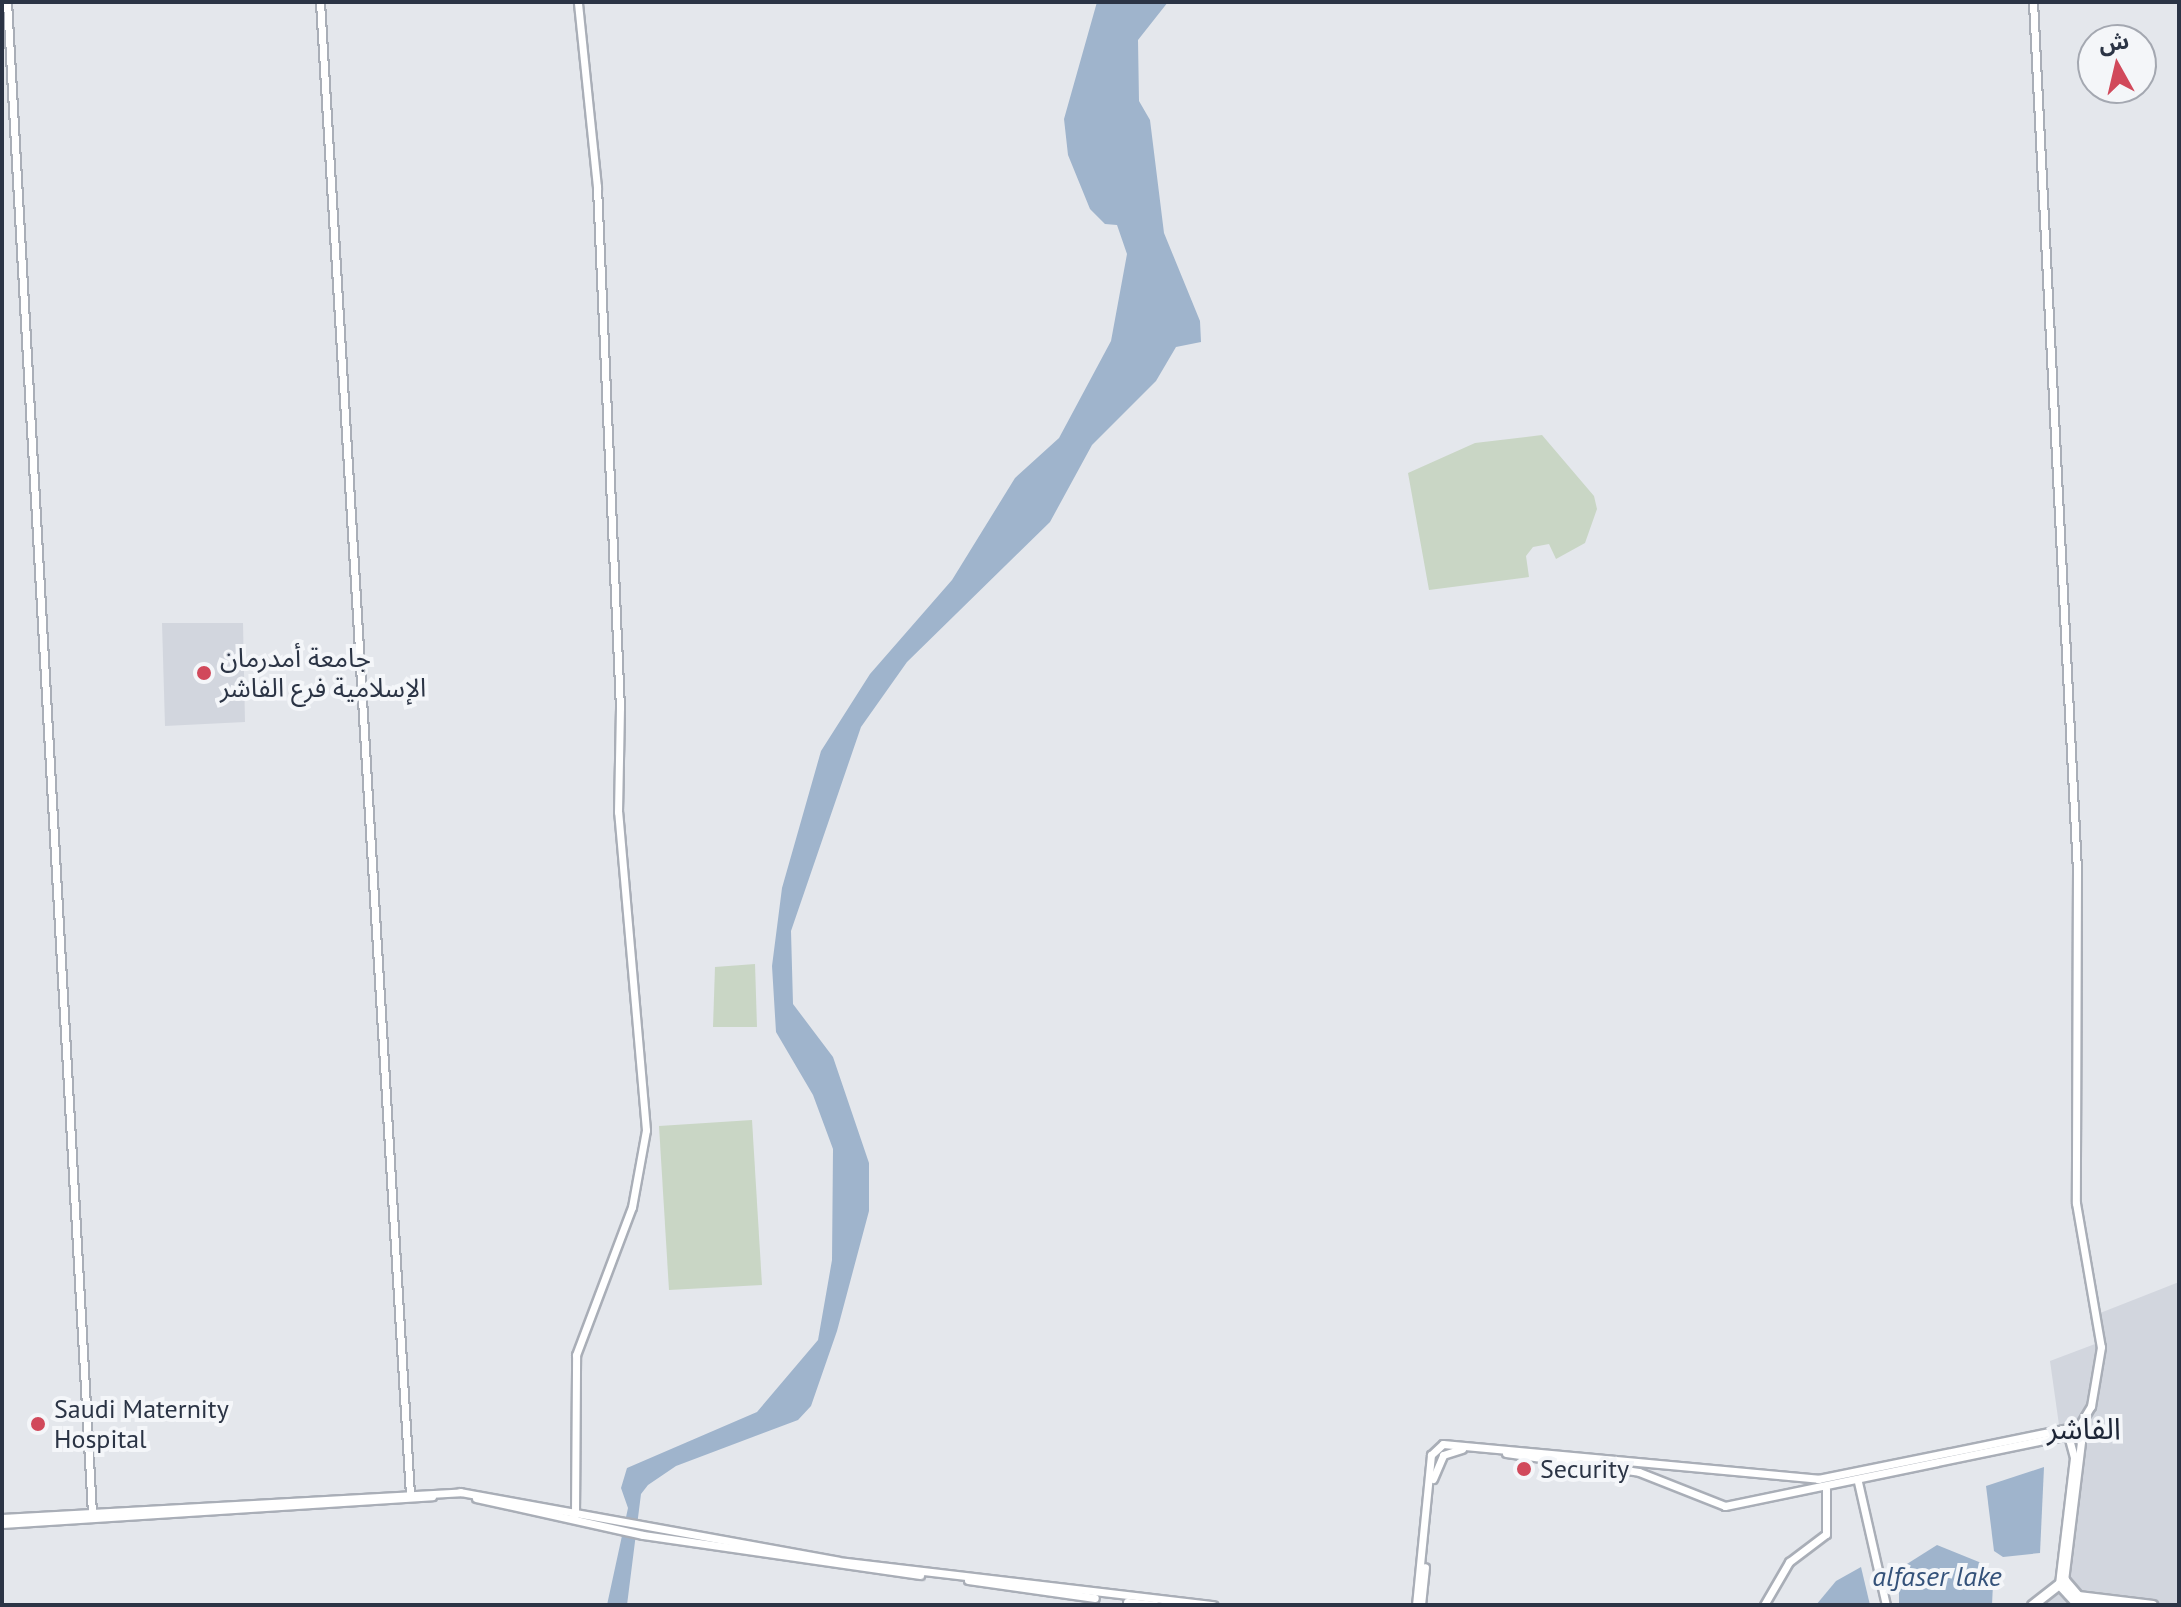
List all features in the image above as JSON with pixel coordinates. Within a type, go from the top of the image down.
[{"type":"highway","points":[[2032,1605],[2064,1586]]},
{"type":"highway","points":[[2064,1586],[2106,1605]]},
{"type":"highway","points":[[2064,1586],[2078,1596],[2152,1605]]},
{"type":"street","points":[[7,2],[92,1513]]},
{"type":"street","points":[[320,2],[410,1493]]},
{"type":"street","points":[[575,1512],[576,1355],[632,1207],[646,1130],[618,812],[620,708],[597,187],[578,2]]},
{"type":"street","points":[[2033,2],[2077,872],[2076,1203],[2101,1347],[2094,1396],[2075,1435],[2064,1586]]},
{"type":"street","points":[[1538,1455],[1639,1472],[1725,1506],[1858,1482],[2028,1439],[2075,1435]]},
{"type":"street","points":[[1418,1605],[1434,1470],[1443,1455],[1465,1449],[1804,1478],[1887,1473]]},
{"type":"street","points":[[1804,1478],[1806,1492]]},
{"type":"street","points":[[1858,1482],[1886,1605]]},
{"type":"street","points":[[1764,1605],[1789,1562],[1826,1534],[1826,1489]]},
{"type":"street","points":[[2,1521],[410,1493]]},
{"type":"street","points":[[53,1518],[410,1493],[575,1512],[643,1532],[1139,1601],[1213,1605]]},
{"type":"street","points":[[1139,1601],[1156,1605]]},
{"type":"shaded area","name":"جامعة أمدرمان الإسلامية فرع الفاشر","points":[[162,623],[243,623],[245,722],[165,726]]},
{"type":"shaded area","points":[[2179,1282],[2179,1605],[2036,1605],[2066,1578],[2084,1456],[2059,1425],[2050,1361],[2095,1344],[2090,1317]]},
{"type":"green space","points":[[1542,435],[1594,496],[1597,509],[1585,543],[1556,559],[1549,544],[1533,547],[1526,556],[1529,577],[1429,590],[1408,473],[1475,443]]},
{"type":"green space","points":[[755,964],[757,1027],[713,1027],[715,967]]},
{"type":"green space","points":[[752,1120],[762,1285],[669,1290],[659,1126]]},
{"type":"water","points":[[1097,2],[1168,2],[1138,40],[1139,101],[1150,120],[1164,233],[1200,321],[1201,342],[1176,347],[1156,381],[1092,445],[1050,522],[907,662],[861,727],[791,931],[793,1004],[833,1057],[869,1163],[869,1211],[837,1331],[811,1406],[798,1420],[676,1466],[648,1485],[641,1494],[627,1605],[607,1605],[628,1508],[621,1488],[627,1468],[757,1412],[818,1340],[832,1260],[833,1149],[813,1095],[776,1032],[772,966],[782,888],[821,751],[870,674],[952,580],[1015,478],[1059,438],[1111,341],[1127,254],[1117,225],[1105,224],[1090,209],[1068,155],[1064,119]]},
{"type":"water","points":[[2044,1467],[2040,1553],[2003,1557],[1994,1551],[1986,1486]]},
{"type":"water","name":"alfaser lake","points":[[1937,1545],[1979,1562],[1993,1584],[1992,1605],[1899,1605],[1899,1569]]},
{"type":"water","points":[[1861,1567],[1870,1605],[1816,1605],[1836,1581]]},
{"type":"place","name":"جامعة أمدرمان الإسلامية فرع الفاشر","points":[[204,673]]},
{"type":"place","name":"Saudi Maternity Hospital","points":[[38,1424]]},
{"type":"place","name":"Security","points":[[1524,1469]]},
{"type":"district","name":"الفاشر","points":[[2084,1428]]}]
